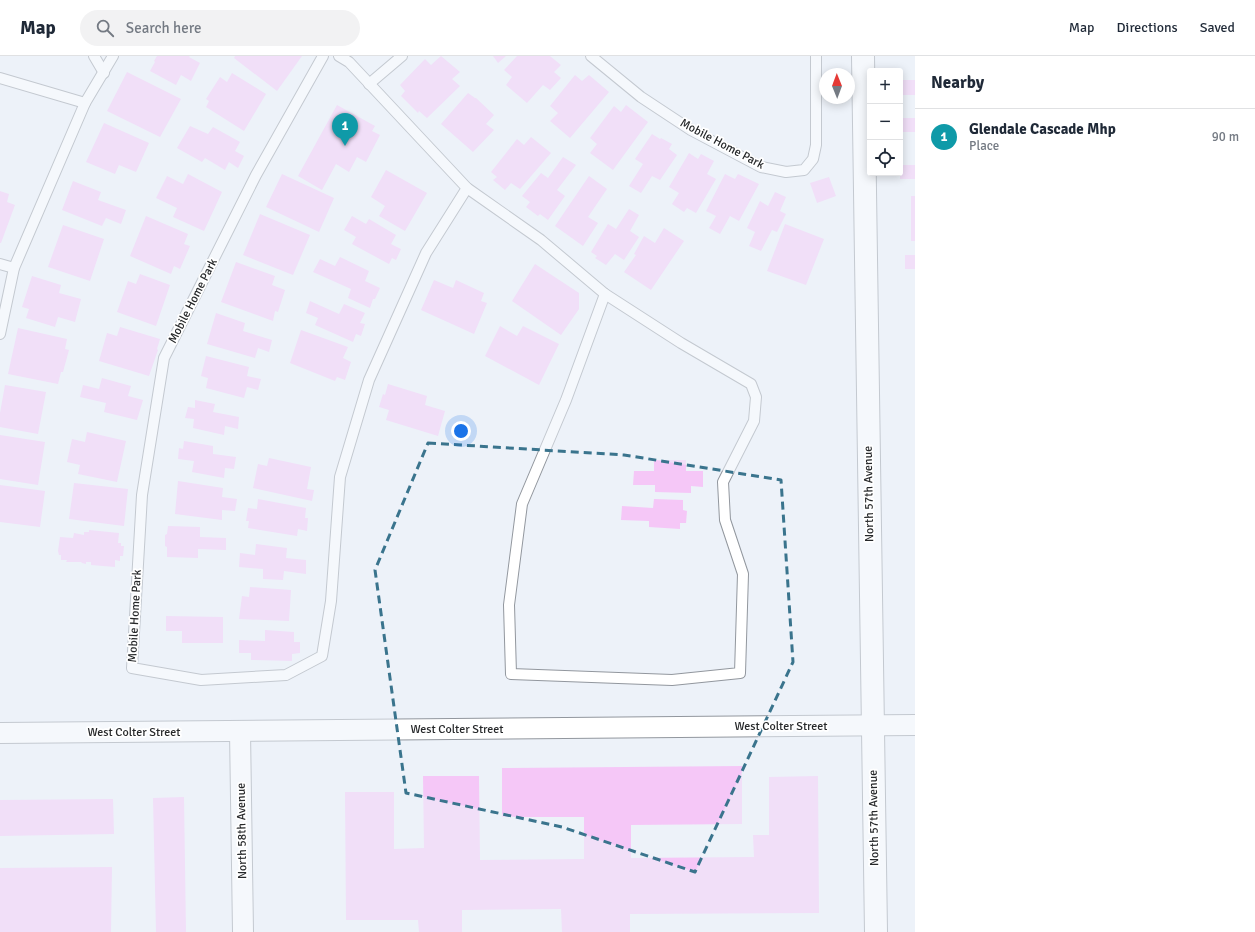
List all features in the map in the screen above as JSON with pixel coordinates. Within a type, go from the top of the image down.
[{"type":"street","name":"North 57th Avenue","points":[[863,56],[876,932]]},
{"type":"street","name":"West Colter Street","points":[[0,733],[915,725]]},
{"type":"street","name":"North 58th Avenue","points":[[240,731],[243,932]]},
{"type":"lane","points":[[94,56],[104,72]]},
{"type":"lane","points":[[0,334],[14,268],[85,103],[114,56]]},
{"type":"lane","name":"Mobile Home Park","points":[[323,56],[256,175],[164,358],[142,495],[132,668],[201,680],[286,675],[322,656],[331,601],[340,477],[369,380],[426,253],[467,188]]},
{"type":"lane","points":[[339,56],[349,62],[467,188],[540,240],[605,294],[680,343],[751,384],[756,397],[754,421],[723,482],[725,520],[743,574],[740,673],[672,680],[511,674],[509,605],[522,504],[566,400],[605,294]]},
{"type":"lane","points":[[369,84],[402,56]]},
{"type":"lane","name":"Mobile Home Park","points":[[591,56],[641,97],[691,130],[761,167],[786,172],[804,170],[813,159],[816,145],[816,56]]},
{"type":"lane","points":[[0,78],[85,103]]},
{"type":"lane","points":[[0,264],[14,268]]},
{"type":"highlighted area","points":[[428,443],[624,455],[781,480],[793,662],[695,872],[562,827],[406,793],[375,570]]},
{"type":"building","points":[[157,56],[190,56],[189,57],[200,63],[191,81],[181,75],[176,85],[150,71]]},
{"type":"building","points":[[235,56],[302,56],[277,91],[234,58]]},
{"type":"building","points":[[441,56],[460,72],[452,79],[460,86],[427,118],[419,111],[418,113],[401,96],[405,91],[400,85],[425,59],[431,65]]},
{"type":"building","points":[[493,56],[506,56],[498,63]]},
{"type":"building","points":[[517,56],[550,56],[561,65],[554,72],[561,78],[550,90],[543,85],[527,103],[506,85],[512,77],[504,70]]},
{"type":"building","points":[[127,72],[181,99],[160,137],[107,111]]},
{"type":"building","points":[[232,73],[266,94],[244,131],[206,107],[209,101],[206,99],[220,77],[227,82]]},
{"type":"building","points":[[575,75],[582,81],[589,75],[609,92],[570,138],[550,121],[558,113],[550,106]]},
{"type":"building","points":[[903,80],[915,80],[915,95],[903,95]]},
{"type":"building","points":[[468,93],[476,98],[494,115],[486,124],[494,130],[473,152],[441,124]]},
{"type":"building","points":[[337,105],[375,126],[372,131],[380,135],[366,162],[357,157],[349,172],[336,164],[322,190],[298,176]]},
{"type":"building","points":[[626,105],[648,122],[613,170],[590,153],[597,144],[590,138],[614,106],[621,112]]},
{"type":"building","points":[[903,118],[915,118],[915,132],[903,132]]},
{"type":"building","points":[[104,123],[149,143],[136,172],[119,165],[115,174],[86,162]]},
{"type":"building","points":[[190,126],[208,134],[213,127],[240,142],[235,151],[244,156],[238,168],[229,162],[225,170],[205,158],[202,162],[177,148]]},
{"type":"building","points":[[652,134],[672,144],[669,149],[677,155],[660,180],[652,176],[641,193],[629,186],[643,164],[635,159]]},
{"type":"building","points":[[531,137],[551,153],[520,189],[511,183],[505,190],[493,180],[497,177],[491,172],[517,139],[524,145]]},
{"type":"building","points":[[689,153],[698,159],[701,154],[714,161],[707,174],[716,179],[696,213],[687,208],[684,212],[672,204],[679,193],[669,187]]},
{"type":"building","points":[[563,157],[576,165],[557,190],[565,196],[548,220],[540,214],[538,216],[526,207],[530,202],[522,196],[541,173],[548,178]]},
{"type":"building","points":[[903,165],[915,165],[915,179],[900,179],[900,176],[903,176]]},
{"type":"building","points":[[386,170],[427,193],[405,231],[379,216],[385,206],[371,197]]},
{"type":"building","points":[[188,174],[222,192],[204,231],[173,217],[177,208],[156,198],[167,176],[183,184]]},
{"type":"building","points":[[282,174],[334,198],[319,232],[266,207]]},
{"type":"building","points":[[725,174],[735,179],[738,174],[759,184],[739,221],[730,216],[720,234],[709,228],[716,216],[706,211]]},
{"type":"building","points":[[589,176],[607,189],[588,217],[598,223],[583,246],[555,226]]},
{"type":"building","points":[[829,177],[836,196],[817,203],[810,183]]},
{"type":"building","points":[[73,181],[101,192],[98,200],[126,210],[121,224],[106,218],[102,226],[62,210]]},
{"type":"building","points":[[0,191],[9,194],[7,202],[15,205],[1,243],[0,243]]},
{"type":"building","points":[[775,192],[786,197],[780,211],[786,214],[777,232],[772,230],[761,251],[749,246],[755,232],[747,228],[760,201],[768,206]]},
{"type":"building","points":[[911,196],[915,196],[915,241],[911,241]]},
{"type":"building","points":[[629,209],[639,215],[630,231],[639,237],[624,260],[615,254],[606,265],[595,258],[597,256],[591,252],[608,224],[616,229]]},
{"type":"building","points":[[260,214],[310,235],[293,275],[243,255]]},
{"type":"building","points":[[146,216],[188,234],[184,244],[190,246],[180,269],[174,266],[171,274],[130,256]]},
{"type":"building","points":[[352,216],[366,224],[369,219],[396,235],[391,244],[401,249],[396,260],[392,258],[389,264],[352,244],[356,237],[344,230]]},
{"type":"building","points":[[785,224],[824,239],[806,285],[767,271]]},
{"type":"building","points":[[63,225],[104,239],[90,281],[48,267]]},
{"type":"building","points":[[664,228],[684,241],[651,290],[624,272],[636,255],[634,254],[644,236],[655,243]]},
{"type":"building","points":[[905,255],[915,255],[915,269],[905,269]]},
{"type":"building","points":[[340,257],[369,271],[365,281],[380,288],[375,299],[373,299],[370,308],[348,298],[351,289],[313,272],[320,259],[335,266]]},
{"type":"building","points":[[236,262],[275,276],[272,285],[285,290],[278,312],[275,311],[273,321],[221,302]]},
{"type":"building","points":[[535,264],[579,293],[579,309],[561,335],[512,301]]},
{"type":"building","points":[[140,274],[170,285],[156,326],[117,312],[128,281],[136,284]]},
{"type":"building","points":[[32,276],[61,285],[59,293],[81,299],[75,322],[58,317],[55,327],[26,318],[29,309],[22,307]]},
{"type":"building","points":[[434,280],[453,288],[456,280],[484,293],[481,301],[487,303],[474,334],[421,310]]},
{"type":"building","points":[[310,301],[339,314],[344,304],[365,313],[360,323],[365,324],[361,336],[356,334],[353,342],[315,325],[318,318],[306,313]]},
{"type":"building","points":[[216,313],[245,323],[243,331],[272,340],[269,352],[258,348],[255,358],[207,344]]},
{"type":"building","points":[[500,326],[517,336],[523,326],[559,344],[539,385],[485,356]]},
{"type":"building","points":[[120,327],[160,339],[158,350],[149,376],[99,361],[107,333],[117,336]]},
{"type":"building","points":[[18,328],[67,339],[65,349],[69,350],[58,384],[8,374]]},
{"type":"building","points":[[301,330],[348,347],[343,358],[351,362],[345,380],[337,377],[335,381],[290,363]]},
{"type":"building","points":[[206,356],[249,367],[247,376],[261,379],[258,390],[247,387],[244,398],[206,388],[208,378],[201,376]]},
{"type":"building","points":[[102,378],[131,386],[128,396],[143,400],[137,420],[104,412],[106,403],[80,397],[83,385],[99,389]]},
{"type":"building","points":[[388,384],[427,396],[425,405],[445,411],[438,436],[386,420],[389,410],[379,407],[383,394],[385,395]]},
{"type":"building","points":[[5,385],[46,392],[38,434],[0,427],[0,413]]},
{"type":"building","points":[[195,400],[215,404],[213,412],[239,417],[238,429],[225,426],[224,435],[193,428],[194,419],[185,418],[188,407],[195,408]]},
{"type":"building","points":[[87,432],[126,441],[117,482],[78,474],[80,465],[67,462],[72,439],[85,442]]},
{"type":"building","points":[[0,435],[45,442],[38,485],[0,479]]},
{"type":"building","points":[[184,441],[213,446],[213,454],[236,457],[234,469],[225,468],[224,478],[192,472],[194,461],[178,459],[179,448],[183,449]]},
{"type":"building","points":[[269,458],[311,467],[307,489],[314,490],[312,501],[253,488],[258,464],[267,466]]},
{"type":"building","points":[[654,460],[686,460],[686,471],[703,471],[703,487],[691,486],[691,493],[655,492],[655,485],[633,485],[634,471],[654,471]]},
{"type":"building","points":[[178,481],[223,488],[222,497],[237,499],[235,511],[222,510],[222,520],[175,514]]},
{"type":"building","points":[[74,483],[128,489],[124,526],[69,519]]},
{"type":"building","points":[[0,485],[45,491],[40,527],[0,522]]},
{"type":"building","points":[[258,499],[306,508],[305,518],[308,518],[307,531],[298,529],[297,536],[248,528],[249,521],[246,521],[248,508],[257,509]]},
{"type":"building","points":[[654,499],[683,500],[683,510],[687,511],[686,523],[680,523],[680,529],[649,527],[649,521],[621,520],[622,506],[653,508]]},
{"type":"building","points":[[168,526],[200,527],[200,537],[226,538],[226,550],[198,549],[198,558],[167,557],[165,535],[167,534]]},
{"type":"building","points":[[89,530],[119,533],[118,543],[121,543],[121,546],[124,546],[123,556],[120,556],[120,561],[115,560],[115,567],[91,565],[91,562],[86,562],[86,564],[61,560],[61,555],[59,555],[58,551],[60,537],[73,538],[74,533],[84,535],[84,532],[89,532]]},
{"type":"building","points":[[256,544],[287,548],[286,558],[306,560],[306,574],[284,571],[283,580],[263,579],[263,569],[239,567],[240,553],[255,555]]},
{"type":"building","points":[[250,587],[291,590],[289,621],[239,619],[242,596],[249,597]]},
{"type":"building","points":[[166,616],[223,617],[223,643],[182,643],[182,631],[166,631]]},
{"type":"building","points":[[265,630],[294,632],[294,642],[300,642],[300,653],[292,654],[292,661],[251,660],[251,653],[239,653],[239,640],[265,641]]},
{"type":"building","points":[[742,766],[742,824],[631,825],[631,858],[754,857],[753,835],[769,835],[769,777],[818,776],[819,913],[630,914],[630,932],[562,932],[561,909],[462,910],[462,932],[419,932],[418,920],[346,920],[345,792],[394,792],[394,849],[424,848],[423,776],[479,776],[480,860],[584,859],[584,817],[502,817],[502,768]]},
{"type":"building","points":[[184,797],[186,932],[156,932],[153,798]]},
{"type":"building","points":[[113,799],[114,834],[0,836],[0,800]]},
{"type":"building","points":[[112,867],[111,932],[0,932],[0,868]]},
{"type":"place","name":"Glendale Cascade Mhp","points":[[345,146]]}]
